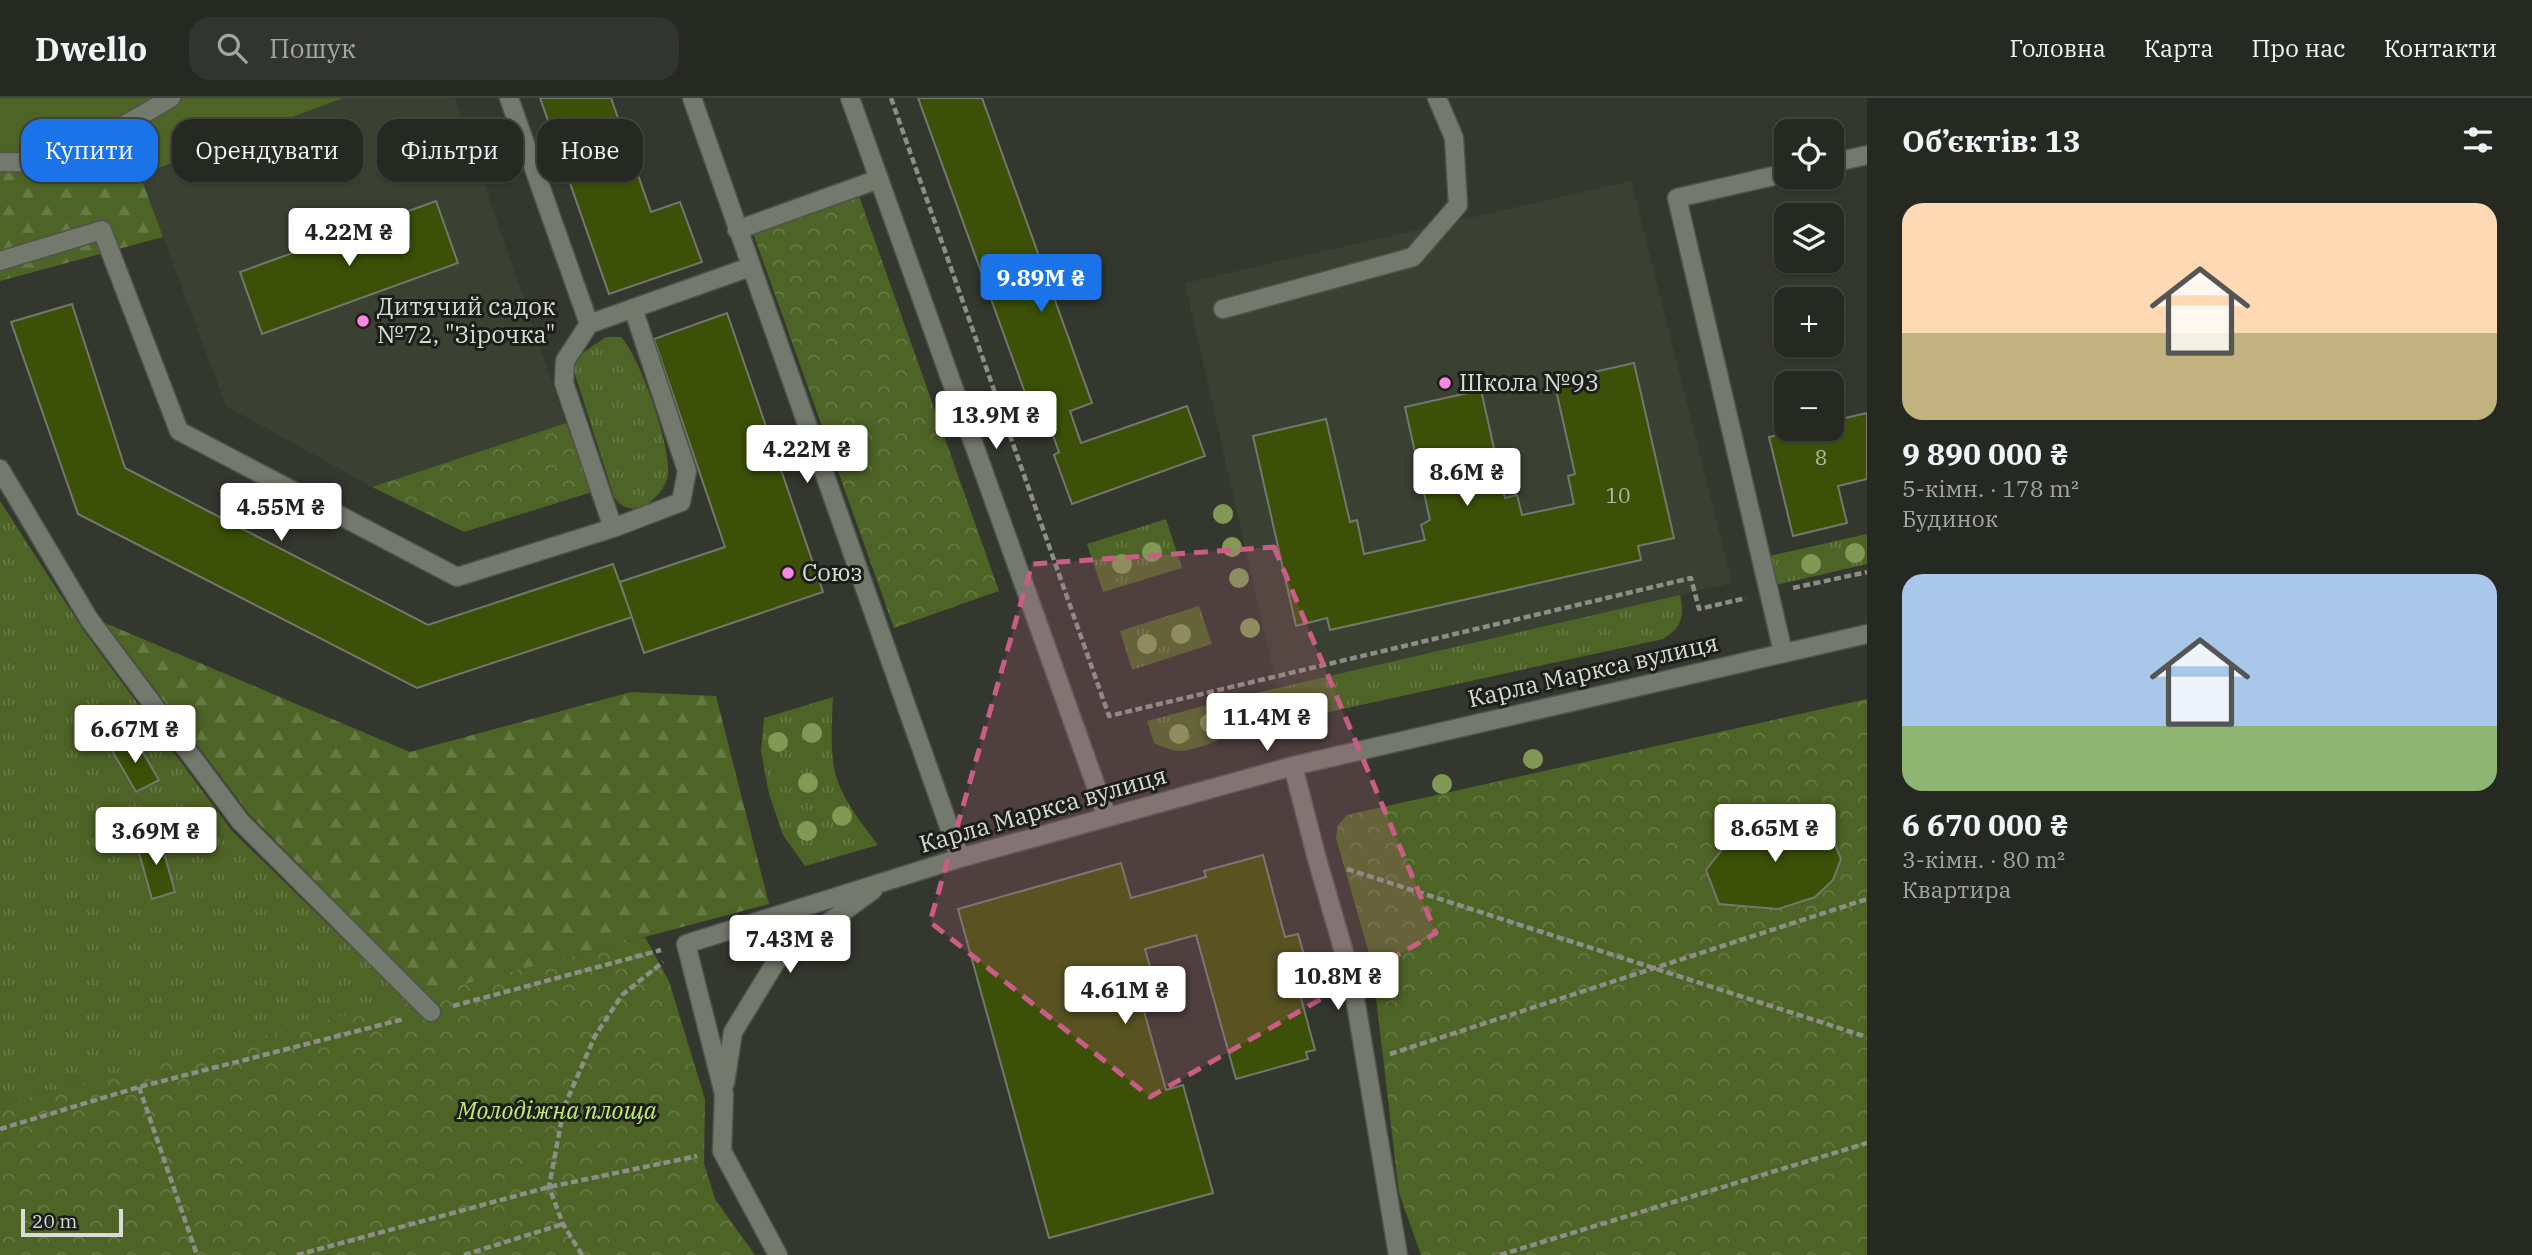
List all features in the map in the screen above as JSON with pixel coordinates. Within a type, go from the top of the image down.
[{"type":"street","points":[[0,162],[59,163],[171,98]]},
{"type":"street","points":[[509,98],[589,324]]},
{"type":"street","points":[[692,98],[960,858]]},
{"type":"street","points":[[850,98],[1107,817]]},
{"type":"street","points":[[1223,309],[1413,257],[1458,205],[1454,138],[1437,98]]},
{"type":"street","points":[[1844,160],[1867,155]]},
{"type":"street","points":[[1774,176],[1677,198],[1783,652]]},
{"type":"street","points":[[737,230],[879,179]]},
{"type":"street","points":[[0,261],[102,230],[179,431],[457,577],[613,528],[681,502],[687,471],[633,308]]},
{"type":"street","points":[[613,528],[564,383],[565,360],[589,324],[750,267]]},
{"type":"street","points":[[0,469],[89,619],[240,821],[431,1012]]},
{"type":"street","name":"Карла Маркса вулиця","points":[[686,944],[960,858],[1293,766],[1867,634]]},
{"type":"street","points":[[1293,766],[1352,981],[1398,1255]]},
{"type":"street","points":[[778,1255],[722,1151],[724,1094],[733,1032],[777,960],[886,881]]},
{"type":"street","points":[[686,944],[724,1094]]},
{"type":"path","points":[[891,98],[1109,716],[1691,578],[1699,609],[1867,572]]},
{"type":"path","points":[[1317,859],[1867,1037]]},
{"type":"path","points":[[1366,1062],[1867,898]]},
{"type":"path","points":[[0,1129],[139,1087],[686,944]]},
{"type":"path","points":[[582,1255],[563,1224],[548,1186],[564,1107],[595,1036],[622,995],[686,944]]},
{"type":"path","points":[[139,1087],[197,1255]]},
{"type":"path","points":[[1500,1255],[1867,1143]]},
{"type":"path","points":[[297,1255],[548,1186],[722,1151]]},
{"type":"path","points":[[464,1255],[563,1224]]},
{"type":"highlighted area","points":[[1274,547],[1436,933],[1150,1097],[930,922],[1032,564]]},
{"type":"shaded area","name":"Дитячий садок №72, \"Зірочка\"","points":[[343,98],[455,98],[462,119],[377,119],[377,182],[484,182],[566,423],[372,487],[226,406],[143,182],[158,182],[158,168],[172,163],[172,182],[363,182],[363,119],[288,119]]},
{"type":"shaded area","name":"Школа №93","points":[[1631,181],[1732,583],[1277,688],[1185,283]]},
{"type":"green space","points":[[0,98],[343,98],[288,119],[172,119],[172,163],[158,168],[158,119],[21,119],[21,166],[0,167]]},
{"type":"green space","points":[[21,165],[21,182],[143,182],[163,237],[0,281],[0,166]]},
{"type":"green space","points":[[859,196],[999,591],[894,628],[753,233]]},
{"type":"green space","points":[[606,337],[621,337],[629,347],[653,403],[665,445],[668,475],[665,484],[654,499],[638,508],[621,505],[614,497],[573,368],[575,358]]},
{"type":"green space","points":[[566,423],[592,492],[464,532],[372,487]]},
{"type":"green space","points":[[0,501],[84,631],[232,831],[407,1001],[0,1105]]},
{"type":"green space","points":[[1166,519],[1182,568],[1103,592],[1087,544]]},
{"type":"green space","points":[[1867,534],[1867,564],[1776,585],[1769,556]]},
{"type":"green space","points":[[1680,595],[1682,615],[1678,626],[1663,639],[1292,720],[1275,721],[1263,718],[1254,710],[1247,695]]},
{"type":"green space","points":[[1199,606],[1212,644],[1132,670],[1120,631]]},
{"type":"green space","points":[[105,623],[410,752],[631,692],[716,696],[769,904],[427,995],[249,814]]},
{"type":"green space","points":[[833,697],[832,749],[837,779],[850,805],[878,845],[805,866],[783,835],[769,794],[761,751],[764,718]]},
{"type":"green space","points":[[1230,699],[1234,724],[1228,735],[1200,747],[1181,751],[1170,750],[1154,743],[1147,721]]},
{"type":"green space","points":[[1867,699],[1867,1255],[1421,1255],[1399,1193],[1372,964],[1336,838],[1338,825],[1347,815]]},
{"type":"green space","name":"Молодіжна площа","points":[[645,937],[669,981],[705,1099],[704,1163],[715,1199],[755,1255],[0,1255],[0,1105]]},
{"type":"building","points":[[540,98],[611,98],[618,119],[547,119]]},
{"type":"building","points":[[918,98],[982,98],[1092,403],[1070,411],[1081,443],[1187,406],[1205,456],[1072,504],[1054,455],[1059,452],[1047,419],[1036,423]]},
{"type":"building","points":[[570,182],[640,182],[651,212],[680,202],[702,262],[609,294]]},
{"type":"building","points":[[436,201],[458,263],[262,334],[240,272]]},
{"type":"building","points":[[72,304],[125,468],[428,625],[613,564],[632,617],[417,688],[78,514],[11,322]]},
{"type":"building","points":[[727,313],[823,592],[644,653],[620,582],[725,547],[654,339]]},
{"type":"building","points":[[1634,363],[1674,538],[1638,546],[1641,560],[1330,630],[1327,618],[1296,626],[1253,436],[1326,419],[1350,522],[1357,520],[1364,554],[1425,540],[1421,525],[1430,520],[1405,407],[1481,390],[1505,498],[1517,495],[1522,515],[1574,504],[1568,476],[1575,474],[1554,381]]},
{"type":"building","points":[[1867,413],[1867,479],[1838,486],[1847,523],[1793,536],[1769,437],[1774,436],[1774,441],[1844,441],[1844,418]]},
{"type":"building","points":[[134,737],[159,780],[136,792],[112,750]]},
{"type":"building","points":[[1778,817],[1806,818],[1831,835],[1841,859],[1833,880],[1815,897],[1778,909],[1719,904],[1706,870],[1737,831]]},
{"type":"building","points":[[159,835],[175,892],[152,899],[136,842]]},
{"type":"building","points":[[1263,855],[1285,937],[1298,934],[1309,972],[1295,976],[1315,1050],[1306,1052],[1308,1059],[1236,1079],[1196,935],[1145,949],[1161,1007],[1144,1011],[1166,1090],[1183,1085],[1213,1193],[1049,1238],[958,909],[1121,863],[1131,898],[1206,877],[1204,871]]},
{"type":"place","name":"Дитячий садок №72, \"Зірочка\"","points":[[363,321]]},
{"type":"place","name":"Школа №93","points":[[1445,383]]},
{"type":"place","name":"Союз","points":[[788,573]]}]
